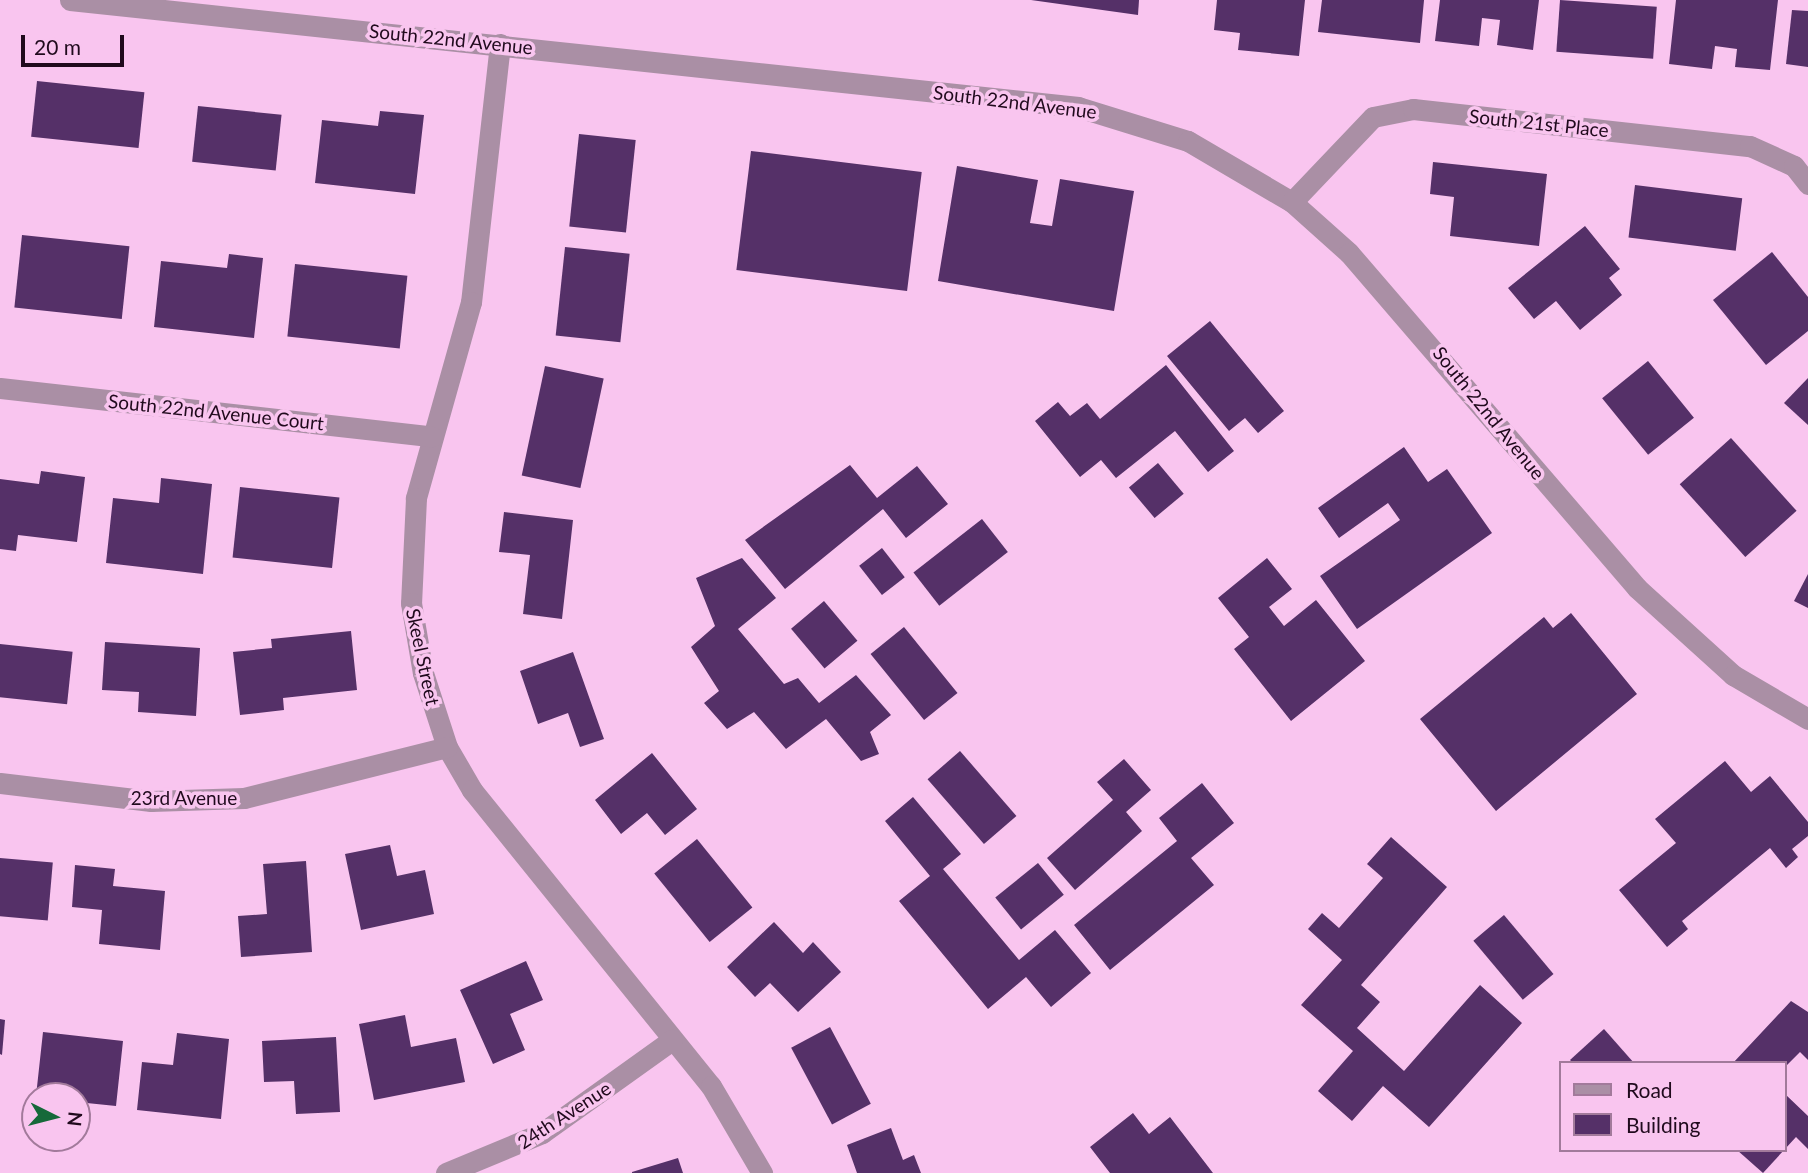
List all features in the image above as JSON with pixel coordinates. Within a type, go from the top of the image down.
[{"type":"street","name":"South 22nd Avenue","points":[[70,0],[1078,107],[1188,141],[1292,202],[1395,299],[1637,588],[1733,675],[1808,719]]},
{"type":"street","name":"Skeel Street","points":[[500,44],[471,302],[431,436],[416,498],[411,603],[423,673],[447,747],[518,852],[711,1086],[762,1173]]},
{"type":"street","name":"South 21st Place","points":[[1292,202],[1373,117],[1413,109],[1750,146],[1794,166],[1808,184]]},
{"type":"street","name":"South 22nd Avenue Court","points":[[0,388],[431,436]]},
{"type":"street","name":"23rd Avenue","points":[[0,783],[151,801],[244,798],[447,747]]},
{"type":"street","name":"24th Avenue","points":[[446,1173],[542,1133],[672,1040]]},
{"type":"building","points":[[1031,0],[1139,0],[1138,15]]},
{"type":"building","points":[[1217,0],[1305,0],[1299,56],[1238,50],[1240,33],[1214,30]]},
{"type":"building","points":[[1322,0],[1424,0],[1420,43],[1318,32]]},
{"type":"building","points":[[1440,0],[1539,0],[1533,50],[1497,45],[1500,20],[1482,18],[1479,46],[1435,41]]},
{"type":"building","points":[[1560,0],[1657,7],[1653,59],[1556,52]]},
{"type":"building","points":[[1676,0],[1778,0],[1770,70],[1735,67],[1737,49],[1715,46],[1712,69],[1669,64]]},
{"type":"building","points":[[1792,10],[1808,11],[1808,67],[1786,64]]},
{"type":"building","points":[[37,81],[144,92],[139,148],[31,137]]},
{"type":"building","points":[[198,106],[282,115],[276,170],[192,162]]},
{"type":"building","points":[[380,111],[424,115],[415,194],[315,183],[322,120],[378,126]]},
{"type":"building","points":[[579,134],[636,140],[626,232],[569,226]]},
{"type":"building","points":[[751,151],[922,172],[907,291],[736,270]]},
{"type":"building","points":[[1433,162],[1547,174],[1539,246],[1450,236],[1454,197],[1430,194]]},
{"type":"building","points":[[957,166],[1038,180],[1030,223],[1052,226],[1060,179],[1134,191],[1114,311],[938,281]]},
{"type":"building","points":[[1635,185],[1742,198],[1736,251],[1629,238]]},
{"type":"building","points":[[1585,226],[1620,269],[1609,278],[1622,295],[1580,330],[1556,301],[1534,319],[1508,288]]},
{"type":"building","points":[[22,235],[129,246],[122,319],[14,308]]},
{"type":"building","points":[[565,247],[630,254],[620,342],[556,336]]},
{"type":"building","points":[[1772,252],[1808,297],[1808,331],[1766,365],[1713,300]]},
{"type":"building","points":[[229,254],[263,258],[254,338],[154,327],[161,261],[227,268]]},
{"type":"building","points":[[295,264],[407,276],[400,348],[287,337]]},
{"type":"building","points":[[1210,321],[1284,411],[1258,433],[1245,418],[1229,431],[1167,356]]},
{"type":"building","points":[[1648,361],[1694,418],[1648,455],[1602,398]]},
{"type":"building","points":[[1166,365],[1234,451],[1208,472],[1175,431],[1116,478],[1101,460],[1080,477],[1035,421],[1058,402],[1070,416],[1087,403],[1100,419]]},
{"type":"building","points":[[545,366],[604,378],[580,488],[522,476]]},
{"type":"building","points":[[1808,378],[1808,425],[1784,403]]},
{"type":"building","points":[[1731,438],[1797,511],[1745,557],[1680,484]]},
{"type":"building","points":[[1404,447],[1428,482],[1447,469],[1492,533],[1357,629],[1320,576],[1400,520],[1388,503],[1339,538],[1318,508]]},
{"type":"building","points":[[1158,463],[1184,494],[1155,518],[1129,487]]},
{"type":"building","points":[[850,465],[877,498],[917,466],[948,504],[906,538],[883,509],[785,589],[745,540]]},
{"type":"building","points":[[41,471],[85,477],[77,542],[18,535],[16,551],[0,549],[0,479],[39,484]]},
{"type":"building","points":[[161,478],[212,484],[203,574],[106,563],[113,498],[159,503]]},
{"type":"building","points":[[240,487],[339,497],[332,568],[233,558]]},
{"type":"building","points":[[504,512],[573,520],[562,619],[523,614],[530,555],[499,552]]},
{"type":"building","points":[[982,519],[1008,552],[939,606],[913,573]]},
{"type":"building","points":[[882,548],[905,577],[882,595],[859,566]]},
{"type":"building","points":[[742,558],[776,598],[738,629],[784,684],[798,678],[819,703],[856,675],[891,715],[870,732],[879,754],[861,761],[826,719],[786,749],[754,712],[727,729],[704,703],[719,691],[691,647],[715,626],[696,578]]},
{"type":"building","points":[[1267,558],[1292,589],[1269,607],[1284,626],[1316,600],[1365,661],[1291,721],[1234,649],[1249,637],[1218,598]]},
{"type":"building","points":[[1808,574],[1808,608],[1794,601]]},
{"type":"building","points":[[824,601],[857,641],[824,668],[791,629]]},
{"type":"building","points":[[1571,613],[1637,694],[1496,811],[1420,719],[1544,617],[1553,628]]},
{"type":"building","points":[[904,627],[957,693],[924,720],[871,654]]},
{"type":"building","points":[[351,631],[357,690],[283,698],[284,710],[240,715],[233,652],[272,648],[271,639]]},
{"type":"building","points":[[105,642],[200,648],[196,716],[138,712],[139,692],[102,690]]},
{"type":"building","points":[[0,644],[73,652],[67,704],[0,697]]},
{"type":"building","points":[[573,652],[604,739],[580,747],[568,713],[538,724],[520,671]]},
{"type":"building","points":[[960,751],[1016,816],[984,844],[928,779]]},
{"type":"building","points":[[652,753],[697,809],[665,835],[647,813],[621,834],[595,800]]},
{"type":"building","points":[[1124,759],[1151,790],[1126,812],[1142,831],[1075,890],[1047,858],[1113,800],[1097,782]]},
{"type":"building","points":[[1725,761],[1751,792],[1770,776],[1808,822],[1808,836],[1792,849],[1798,857],[1786,868],[1770,848],[1682,921],[1688,929],[1667,947],[1619,890],[1676,843],[1655,819]]},
{"type":"building","points":[[1202,783],[1234,823],[1191,858],[1214,885],[1110,970],[1074,925],[1177,841],[1159,818]]},
{"type":"building","points":[[913,797],[961,854],[943,869],[1019,960],[1055,930],[1091,973],[1051,1007],[1026,977],[988,1009],[899,901],[930,876],[885,821]]},
{"type":"building","points":[[1391,837],[1447,887],[1361,985],[1380,1002],[1357,1028],[1404,1071],[1480,985],[1522,1023],[1429,1127],[1383,1086],[1352,1121],[1318,1091],[1353,1051],[1301,1005],[1342,960],[1308,929],[1322,913],[1339,928],[1383,878],[1367,864]]},
{"type":"building","points":[[697,839],[752,907],[710,942],[654,874]]},
{"type":"building","points":[[390,845],[397,876],[425,870],[434,914],[361,930],[345,854]]},
{"type":"building","points":[[0,858],[53,863],[48,920],[0,916]]},
{"type":"building","points":[[306,861],[312,952],[241,957],[238,916],[267,914],[263,864]]},
{"type":"building","points":[[1038,863],[1064,895],[1021,929],[995,898]]},
{"type":"building","points":[[75,865],[115,869],[113,886],[165,891],[160,950],[99,944],[102,910],[72,907]]},
{"type":"building","points":[[1504,915],[1553,974],[1523,1000],[1473,941]]},
{"type":"building","points":[[774,922],[803,953],[813,942],[841,972],[798,1012],[770,983],[755,997],[727,967]]},
{"type":"building","points":[[526,961],[543,1000],[510,1014],[525,1050],[493,1064],[460,990]]},
{"type":"building","points":[[1791,1001],[1808,1012],[1808,1060],[1800,1052],[1787,1065],[1787,1061],[1735,1061]]},
{"type":"building","points":[[405,1015],[411,1047],[456,1038],[465,1082],[374,1100],[359,1024]]},
{"type":"building","points":[[0,1019],[5,1020],[2,1055],[0,1054]]},
{"type":"building","points":[[830,1027],[871,1104],[832,1124],[791,1048]]},
{"type":"building","points":[[1604,1029],[1632,1061],[1571,1061]]},
{"type":"building","points":[[43,1032],[123,1041],[116,1106],[91,1103],[91,1082],[38,1082]]},
{"type":"building","points":[[177,1033],[229,1039],[221,1119],[137,1110],[142,1062],[173,1065]]},
{"type":"building","points":[[336,1037],[340,1112],[296,1114],[294,1081],[264,1082],[262,1041]]},
{"type":"building","points":[[1787,1096],[1808,1116],[1808,1149],[1796,1137],[1787,1147]]},
{"type":"building","points":[[1133,1113],[1149,1134],[1170,1117],[1213,1173],[1110,1173],[1090,1147]]},
{"type":"building","points":[[891,1128],[903,1160],[914,1155],[921,1173],[857,1173],[847,1145]]},
{"type":"building","points":[[1739,1152],[1782,1152],[1763,1173]]},
{"type":"building","points":[[678,1158],[683,1173],[632,1173],[632,1172]]}]
